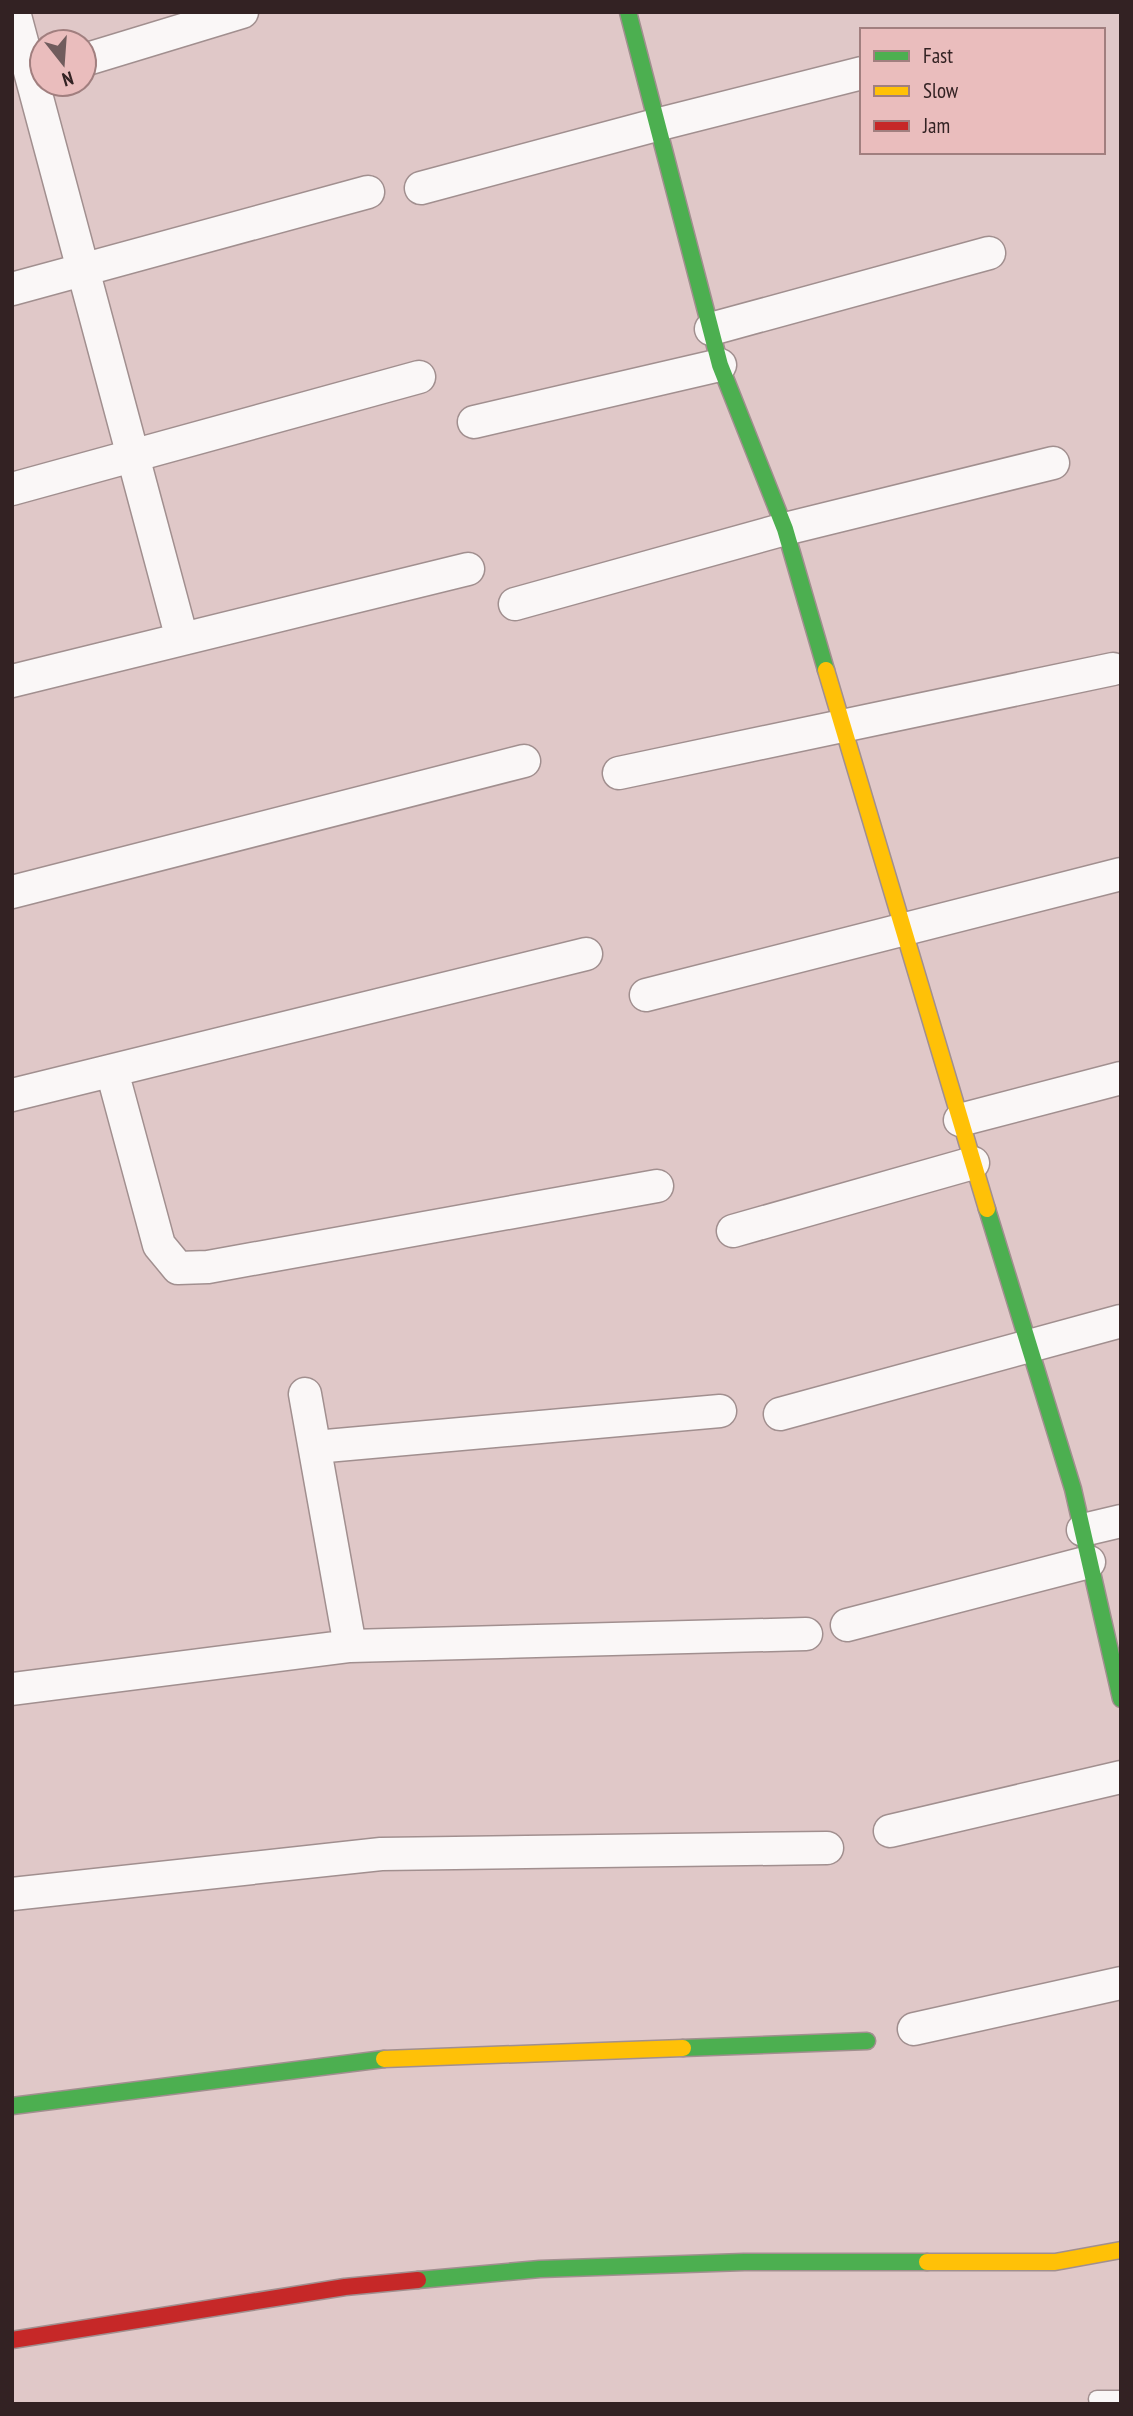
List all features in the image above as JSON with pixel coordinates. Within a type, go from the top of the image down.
[{"type":"street","points":[[14,12],[28,76]]},
{"type":"street","points":[[98,56],[242,12]]},
{"type":"street","points":[[628,12],[720,365],[785,529],[902,929],[1073,1489],[1121,1699]]},
{"type":"street","points":[[421,188],[656,125],[860,74]]},
{"type":"street","points":[[34,98],[182,639]]},
{"type":"street","points":[[12,289],[368,192]]},
{"type":"street","points":[[711,329],[989,253]]},
{"type":"street","points":[[474,422],[720,365]]},
{"type":"street","points":[[12,489],[419,377]]},
{"type":"street","points":[[515,604],[785,529],[1053,463]]},
{"type":"street","points":[[12,681],[468,569]]},
{"type":"street","points":[[619,773],[1113,669]]},
{"type":"street","points":[[12,892],[524,761]]},
{"type":"street","points":[[646,995],[1121,874]]},
{"type":"street","points":[[12,1095],[586,954]]},
{"type":"street","points":[[112,1071],[159,1245],[178,1268],[208,1267],[657,1186]]},
{"type":"street","points":[[960,1120],[1121,1079]]},
{"type":"street","points":[[733,1231],[973,1163]]},
{"type":"street","points":[[780,1414],[1121,1321]]},
{"type":"street","points":[[305,1394],[350,1646]]},
{"type":"street","points":[[315,1447],[720,1411]]},
{"type":"street","points":[[1083,1530],[1121,1521]]},
{"type":"street","points":[[846,1625],[1089,1562]]},
{"type":"street","points":[[12,1689],[350,1646],[806,1634]]},
{"type":"street","points":[[890,1831],[1121,1777]]},
{"type":"street","points":[[12,1894],[381,1854],[827,1848]]},
{"type":"street","points":[[914,2029],[1121,1983]]},
{"type":"street","points":[[12,2106],[390,2058],[867,2041]]},
{"type":"street","points":[[12,2340],[345,2287],[540,2269],[744,2262],[1055,2262],[1121,2250]]},
{"type":"lane","points":[[1097,2399],[1121,2399]]},
{"type":"traffic: fast","points":[[628,12],[720,365],[785,529],[826,670]]},
{"type":"traffic: fast","points":[[987,1209],[1073,1489],[1121,1699]]},
{"type":"traffic: fast","points":[[683,2048],[867,2041]]},
{"type":"traffic: fast","points":[[12,2106],[384,2059]]},
{"type":"traffic: fast","points":[[418,2280],[540,2269],[744,2262],[927,2262]]},
{"type":"traffic: slow","points":[[826,670],[987,1209]]},
{"type":"traffic: slow","points":[[384,2059],[683,2048]]},
{"type":"traffic: slow","points":[[927,2262],[1055,2262],[1121,2250]]},
{"type":"traffic: jam","points":[[12,2340],[345,2287],[418,2280]]}]
